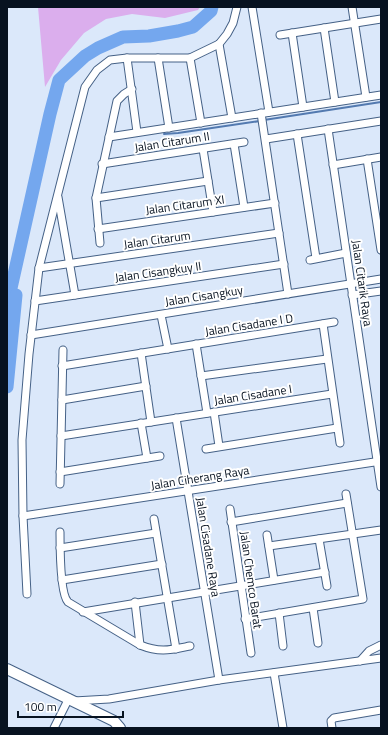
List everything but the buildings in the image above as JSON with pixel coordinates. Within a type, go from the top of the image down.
[{"type":"street","points":[[27,594],[23,516],[22,440],[31,335],[39,268],[84,87],[97,70],[110,60],[127,58],[190,58],[219,44],[233,23],[237,7]]},
{"type":"street","points":[[252,7],[269,112]]},
{"type":"street","points":[[352,7],[366,97]]},
{"type":"street","points":[[280,35],[381,19]]},
{"type":"street","points":[[324,28],[335,102]]},
{"type":"street","points":[[292,33],[303,107]]},
{"type":"street","points":[[219,44],[232,118]]},
{"type":"street","points":[[127,58],[137,132]]},
{"type":"street","points":[[158,58],[169,128]]},
{"type":"street","points":[[190,58],[201,122]]},
{"type":"street","points":[[100,242],[96,198],[102,164],[117,101],[132,89]]},
{"type":"street","points":[[109,137],[232,118],[262,118],[269,112],[381,95]]},
{"type":"street","points":[[262,118],[288,294]]},
{"type":"street","points":[[266,139],[381,121]]},
{"type":"street","name":"Jalan Citarik Raya","points":[[328,129],[352,296],[379,462],[381,487]]},
{"type":"street","points":[[297,134],[313,259],[346,253]]},
{"type":"street","name":"Jalan Citarum II","points":[[102,164],[244,142]]},
{"type":"street","points":[[234,144],[244,207]]},
{"type":"street","points":[[203,149],[213,212]]},
{"type":"street","points":[[333,165],[381,157]]},
{"type":"street","points":[[367,159],[381,250]]},
{"type":"street","points":[[96,198],[208,180]]},
{"type":"street","points":[[58,194],[75,295]]},
{"type":"street","name":"Jalan Citarum XI","points":[[98,229],[275,203]]},
{"type":"street","name":"Jalan Citarum","points":[[39,268],[279,233]]},
{"type":"street","name":"Jalan Cisangkuy II","points":[[35,301],[284,264]]},
{"type":"street","name":"Jalan Cisangkuy","points":[[31,335],[381,279]]},
{"type":"street","points":[[352,296],[381,291]]},
{"type":"street","points":[[161,315],[168,349]]},
{"type":"street","name":"Jalan Cisadane I D","points":[[62,366],[334,322]]},
{"type":"street","points":[[323,324],[340,443]]},
{"type":"street","points":[[196,344],[201,376],[219,446]]},
{"type":"street","points":[[60,484],[63,350]]},
{"type":"street","points":[[141,353],[151,422]]},
{"type":"street","points":[[201,376],[328,359]]},
{"type":"street","points":[[62,400],[146,386]]},
{"type":"street","name":"Jalan Cisadane I","points":[[61,436],[332,394]]},
{"type":"street","name":"Jalan Cisadane Raya","points":[[176,418],[219,680]]},
{"type":"street","points":[[141,423],[147,458]]},
{"type":"street","points":[[206,449],[337,428]]},
{"type":"street","points":[[60,472],[160,456]]},
{"type":"street","name":"Jalan Ciherang Raya","points":[[23,516],[379,462]]},
{"type":"street","points":[[245,619],[363,599],[346,494]]},
{"type":"street","points":[[231,522],[347,503]]},
{"type":"street","name":"Jalan Chemco Barat","points":[[230,509],[251,653]]},
{"type":"street","points":[[154,518],[176,649]]},
{"type":"street","points":[[269,546],[381,530]]},
{"type":"street","points":[[60,532],[62,580],[66,601],[140,645],[158,650],[176,649],[190,646]]},
{"type":"street","points":[[60,548],[156,533]]},
{"type":"street","points":[[267,535],[274,580]]},
{"type":"street","points":[[319,539],[327,586]]},
{"type":"street","points":[[62,580],[162,564]]},
{"type":"street","points":[[83,612],[135,602],[325,572]]},
{"type":"street","points":[[135,602],[140,645]]},
{"type":"street","points":[[313,608],[318,643]]},
{"type":"street","points":[[279,613],[283,646]]},
{"type":"street","points":[[360,661],[369,651],[381,645]]},
{"type":"street","points":[[72,700],[109,699],[219,680],[381,658]]},
{"type":"street","points":[[7,669],[114,721],[120,728]]},
{"type":"street","points":[[274,673],[283,728]]},
{"type":"street","points":[[54,728],[72,700]]},
{"type":"street","points":[[332,728],[331,721],[334,718],[381,710]]},
{"type":"shaded area","points":[[38,7],[200,7],[198,10],[165,18],[132,14],[106,19],[84,33],[61,60],[45,87]]},
{"type":"waterway","points":[[7,306],[59,80],[85,56],[98,48],[123,37],[149,36],[193,27],[211,11],[212,7]]},
{"type":"waterway","points":[[264,120],[381,102]]},
{"type":"waterway","points":[[164,134],[260,121]]},
{"type":"waterway","points":[[7,387],[16,295]]}]
